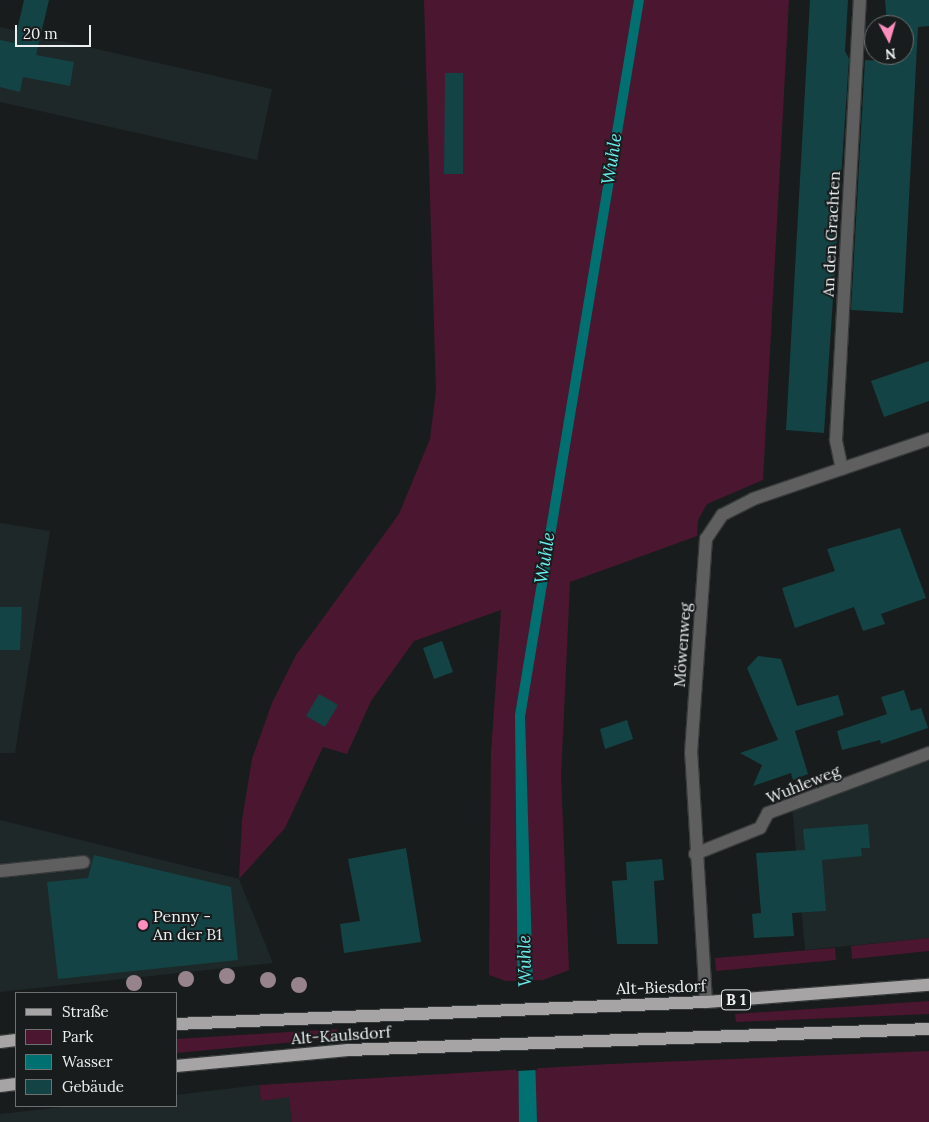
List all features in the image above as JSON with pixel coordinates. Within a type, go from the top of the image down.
[{"type":"main road","name":"Alt-Biesdorf","points":[[507,1009],[706,1002],[929,985]]},
{"type":"main road","name":"Alt-Kaulsdorf","points":[[178,1024],[507,1009]]},
{"type":"main road","name":"Alt-Kaulsdorf","points":[[178,1066],[348,1050],[508,1042],[929,1029]]},
{"type":"main road","points":[[0,1042],[15,1040]]},
{"type":"main road","points":[[0,1086],[15,1084]]},
{"type":"street","name":"An den Grachten","points":[[842,469],[836,440],[860,0]]},
{"type":"street","name":"Möwenweg","points":[[706,1002],[695,854],[691,753],[706,538],[722,515],[753,499],[929,439]]},
{"type":"street","name":"Wuhleweg","points":[[695,854],[760,828],[768,813],[929,753]]},
{"type":"street","points":[[0,871],[84,862]]},
{"type":"shaded area","points":[[0,27],[272,89],[257,160],[0,102]]},
{"type":"shaded area","points":[[0,523],[50,531],[15,753],[0,753]]},
{"type":"shaded area","points":[[929,758],[929,938],[805,950],[792,806]]},
{"type":"shaded area","points":[[0,820],[239,879],[273,963],[0,992]]},
{"type":"shaded area","points":[[259,1085],[261,1101],[290,1096],[292,1122],[0,1122],[0,1114],[62,1107],[178,1107],[178,1095]]},
{"type":"green space","points":[[424,0],[789,0],[763,480],[707,504],[698,520],[697,536],[570,582],[561,776],[569,970],[543,980],[506,981],[489,975],[491,753],[501,610],[414,641],[371,701],[347,754],[323,747],[285,828],[239,879],[242,820],[252,759],[272,703],[296,655],[399,514],[430,439],[436,391]]},
{"type":"green space","points":[[929,938],[929,951],[852,959],[851,946]]},
{"type":"green space","points":[[835,948],[836,960],[716,971],[715,958]]},
{"type":"green space","points":[[929,1001],[929,1014],[736,1022],[735,1014]]},
{"type":"green space","points":[[337,1029],[337,1038],[178,1053],[178,1039]]},
{"type":"green space","points":[[929,1051],[929,1122],[292,1122],[289,1097],[261,1101],[259,1085],[610,1064]]},
{"type":"water","name":"Wuhle","points":[[634,0],[644,0],[525,717],[537,1122],[519,1122],[515,715]]},
{"type":"pier","points":[[516,981],[536,981],[537,1070],[516,1071]]},
{"type":"building","points":[[24,0],[49,0],[36,55],[74,62],[70,86],[23,77],[20,92],[0,87],[0,40],[14,43]]},
{"type":"building","points":[[810,0],[848,0],[845,51],[849,59],[824,433],[786,430]]},
{"type":"building","points":[[885,0],[929,0],[929,26],[918,27],[903,313],[851,310],[865,65],[914,65],[914,15],[886,15]]},
{"type":"building","points":[[445,73],[463,73],[463,174],[444,174]]},
{"type":"building","points":[[929,361],[929,401],[884,417],[871,381]]},
{"type":"building","points":[[900,528],[926,598],[881,614],[885,624],[863,631],[854,607],[795,628],[782,588],[835,571],[827,549]]},
{"type":"building","points":[[0,607],[22,607],[20,650],[0,650]]},
{"type":"building","points":[[442,641],[453,672],[434,679],[423,648]]},
{"type":"building","points":[[758,656],[781,659],[797,706],[838,695],[844,715],[795,731],[808,774],[793,780],[791,773],[753,786],[762,765],[740,753],[778,740],[747,668]]},
{"type":"building","points":[[904,690],[911,711],[921,708],[928,728],[881,744],[880,740],[842,750],[837,731],[887,714],[881,697]]},
{"type":"building","points":[[319,694],[338,705],[325,727],[306,716]]},
{"type":"building","points":[[627,720],[633,739],[605,749],[600,729]]},
{"type":"building","points":[[868,824],[870,848],[861,848],[862,856],[822,860],[826,911],[792,913],[794,936],[754,938],[752,914],[761,913],[756,853],[805,850],[803,829]]},
{"type":"building","points":[[406,848],[421,942],[344,953],[340,924],[360,921],[348,859]]},
{"type":"building","name":"Penny - An der B1","points":[[94,855],[231,887],[238,960],[58,979],[47,882],[88,878]]},
{"type":"building","points":[[662,859],[664,880],[654,881],[658,944],[617,944],[612,881],[627,880],[626,862]]},
{"type":"place","name":"Penny - An der B1","points":[[143,925]]}]
